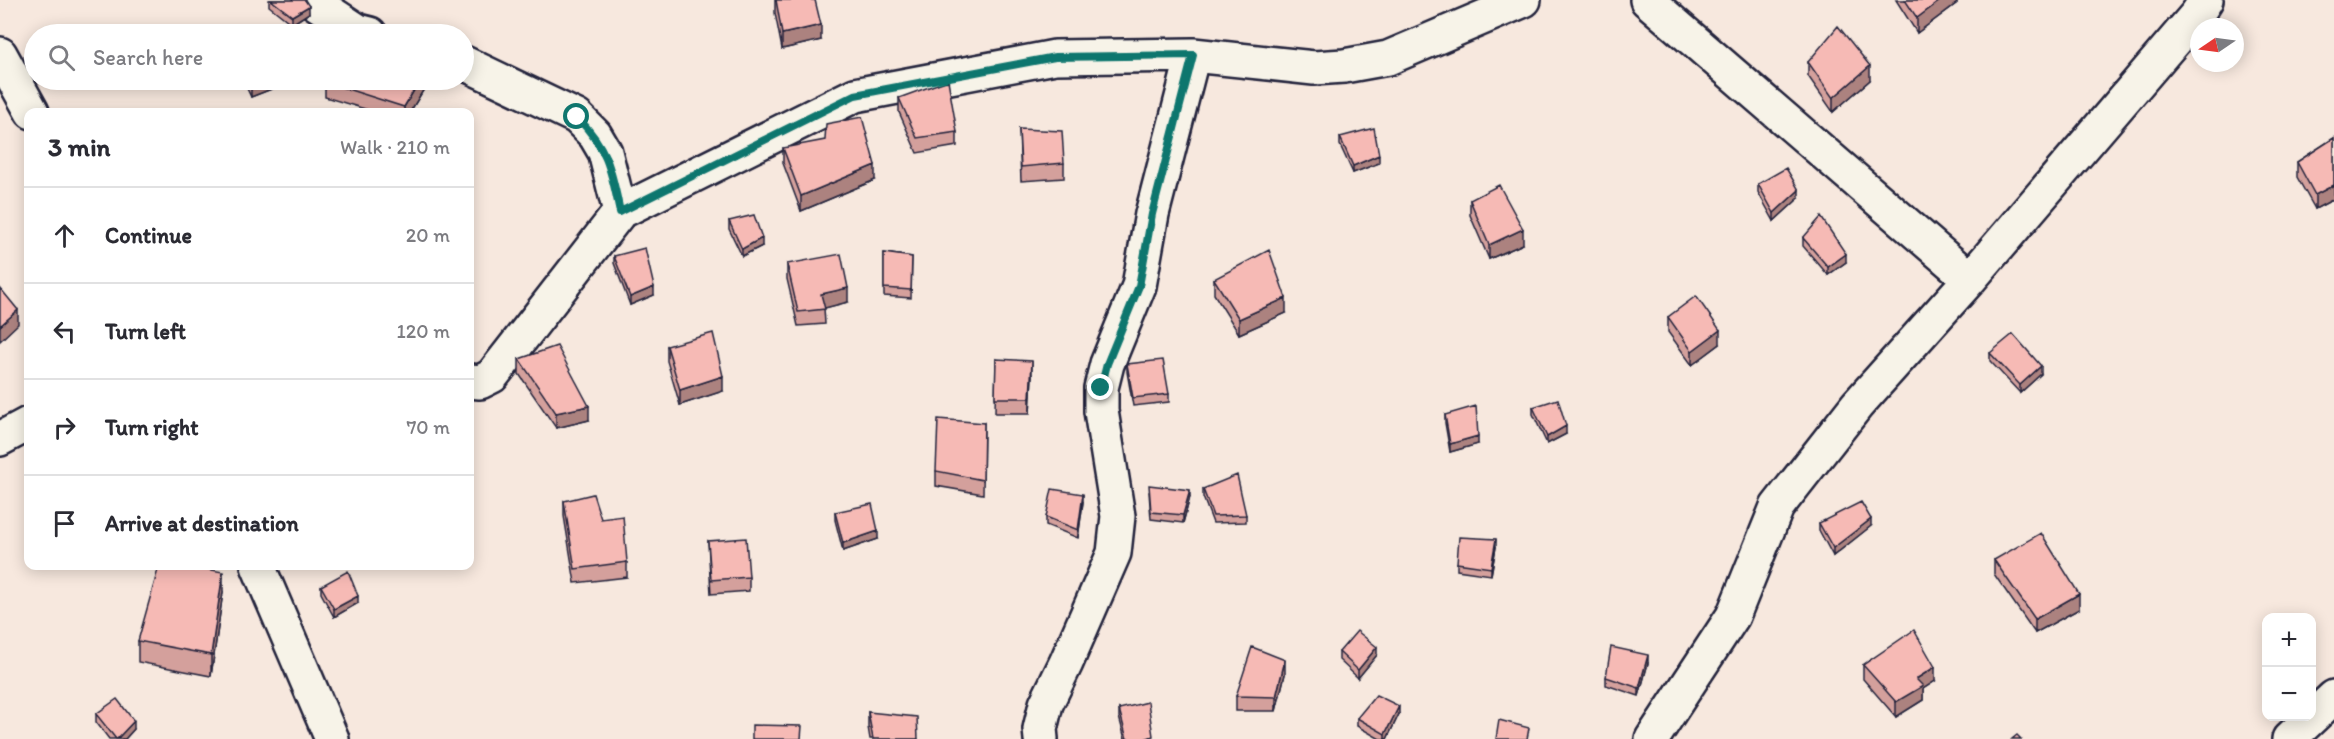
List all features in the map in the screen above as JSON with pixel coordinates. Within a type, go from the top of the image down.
[{"type":"street","points":[[311,0],[347,24]]},
{"type":"street","points":[[474,381],[480,382],[492,375],[620,212],[855,95],[1055,57],[1193,55],[1314,68],[1344,66],[1388,58],[1524,0]]},
{"type":"street","points":[[1647,0],[1970,279]]},
{"type":"street","points":[[1652,739],[1733,616],[1777,507],[1857,405],[1970,279],[2190,23],[2206,0]]},
{"type":"street","points":[[0,54],[30,108]]},
{"type":"street","points":[[1041,739],[1040,729],[1046,704],[1114,554],[1118,516],[1101,411],[1101,388],[1107,364],[1139,286],[1152,214],[1193,55]]},
{"type":"street","points":[[474,68],[577,117],[595,135],[605,152],[620,212]]},
{"type":"street","points":[[0,439],[24,426]]},
{"type":"street","points":[[260,570],[332,739]]},
{"type":"street","points":[[2289,739],[2334,697]]},
{"type":"building","points":[[271,0],[305,0],[309,6],[292,16]]},
{"type":"building","points":[[776,0],[815,0],[821,25],[782,34]]},
{"type":"building","points":[[1905,0],[1941,0],[1917,18]]},
{"type":"building","points":[[1838,26],[1870,66],[1833,98],[1808,62]]},
{"type":"building","points":[[948,80],[957,132],[917,138],[899,98]]},
{"type":"building","points":[[350,90],[414,90],[404,107]]},
{"type":"building","points":[[862,117],[875,165],[801,196],[783,148],[825,140],[826,124]]},
{"type":"building","points":[[1374,128],[1379,155],[1353,166],[1340,137]]},
{"type":"building","points":[[1019,129],[1062,131],[1064,163],[1021,167]]},
{"type":"building","points":[[2334,138],[2334,185],[2315,195],[2297,162]]},
{"type":"building","points":[[1786,168],[1799,190],[1774,213],[1758,184]]},
{"type":"building","points":[[1499,185],[1523,229],[1489,245],[1470,200]]},
{"type":"building","points":[[754,215],[762,238],[742,249],[729,221]]},
{"type":"building","points":[[1821,217],[1846,254],[1828,267],[1803,238]]},
{"type":"building","points":[[645,248],[654,287],[630,297],[614,256]]},
{"type":"building","points":[[1269,250],[1286,298],[1239,319],[1214,279]]},
{"type":"building","points":[[884,253],[912,257],[911,290],[884,288]]},
{"type":"building","points":[[841,254],[848,288],[821,294],[825,309],[798,312],[787,264]]},
{"type":"building","points":[[0,288],[18,310],[0,326]]},
{"type":"building","points":[[1696,296],[1720,330],[1692,351],[1668,317]]},
{"type":"building","points":[[713,333],[723,376],[680,390],[667,346]]},
{"type":"building","points":[[2013,334],[2041,366],[2020,385],[1990,353]]},
{"type":"building","points":[[557,346],[589,406],[556,413],[519,359]]},
{"type":"building","points":[[996,359],[1032,361],[1030,398],[995,398]]},
{"type":"building","points":[[1163,360],[1169,394],[1133,398],[1127,364]]},
{"type":"building","points":[[1558,399],[1566,426],[1547,437],[1533,407]]},
{"type":"building","points":[[1476,406],[1478,436],[1450,444],[1445,415]]},
{"type":"building","points":[[938,419],[984,423],[983,480],[936,471]]},
{"type":"building","points":[[1237,475],[1246,515],[1213,516],[1203,489]]},
{"type":"building","points":[[1149,485],[1190,490],[1183,515],[1151,512]]},
{"type":"building","points":[[1052,489],[1083,494],[1078,530],[1046,517]]},
{"type":"building","points":[[593,494],[601,519],[623,516],[627,562],[575,569],[564,501]]},
{"type":"building","points":[[1861,502],[1871,519],[1833,548],[1819,523]]},
{"type":"building","points":[[872,504],[878,531],[843,543],[835,512]]},
{"type":"building","points":[[2041,533],[2079,594],[2035,619],[1994,560]]},
{"type":"building","points":[[1459,537],[1496,539],[1491,568],[1457,563]]},
{"type":"building","points":[[746,538],[749,577],[711,580],[708,541]]},
{"type":"building","points":[[158,570],[223,572],[211,655],[138,641]]},
{"type":"building","points":[[348,571],[358,596],[334,609],[321,586]]},
{"type":"building","points":[[1914,630],[1935,667],[1916,679],[1923,686],[1896,702],[1863,665]]},
{"type":"building","points":[[1357,631],[1377,647],[1358,670],[1339,652]]},
{"type":"building","points":[[1252,647],[1285,660],[1276,697],[1236,696]]},
{"type":"building","points":[[1611,647],[1648,655],[1639,688],[1606,677]]},
{"type":"building","points":[[1376,695],[1399,706],[1385,734],[1357,718]]},
{"type":"building","points":[[117,699],[134,721],[116,739],[96,714]]},
{"type":"building","points":[[1148,702],[1153,736],[1145,739],[1127,739],[1119,709]]},
{"type":"building","points":[[868,712],[917,717],[918,739],[873,739]]},
{"type":"building","points":[[1499,720],[1529,728],[1527,739],[1496,739]]},
{"type":"building","points":[[752,725],[802,726],[801,739],[752,739]]},
{"type":"route","points":[[577,117],[595,135],[605,152],[620,212],[855,95],[1055,57],[1193,55],[1152,214],[1139,286],[1107,364],[1101,388]]}]
